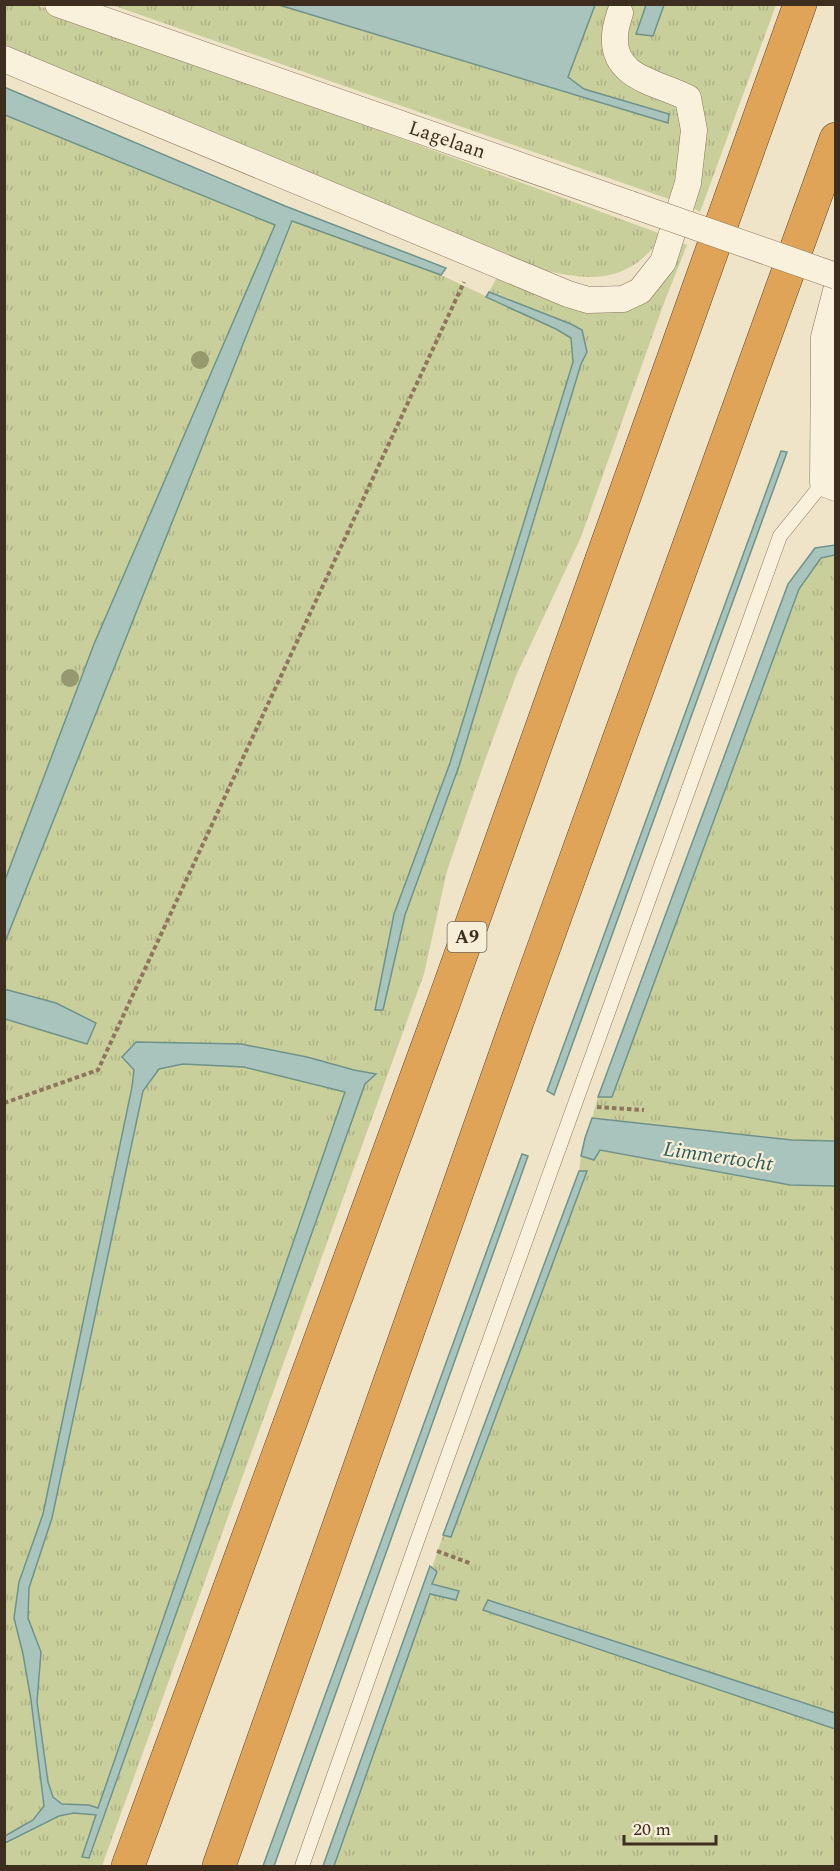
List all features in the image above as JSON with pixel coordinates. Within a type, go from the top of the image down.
[{"type":"highway","name":"A9","points":[[128,1866],[445,999],[800,4]]},
{"type":"highway","points":[[219,1866],[510,1042],[836,139]]},
{"type":"street","name":"Lagelaan","points":[[58,4],[836,276]]},
{"type":"street","points":[[4,59],[568,294],[588,300],[623,299],[640,291],[663,262],[688,183],[694,130],[688,98],[673,90],[638,78],[624,67],[615,48],[615,35],[620,13]]},
{"type":"street","points":[[829,485],[824,337],[836,291]]},
{"type":"lane","points":[[302,1866],[780,536],[829,485]]},
{"type":"path","points":[[4,1103],[98,1070],[477,256]]},
{"type":"path","points":[[575,1104],[644,1110]]},
{"type":"path","points":[[416,1545],[472,1564]]},
{"type":"green space","points":[[5,5],[36,5],[664,235],[642,259],[616,273],[582,277],[547,271],[5,45]]},
{"type":"green space","points":[[112,5],[279,5],[667,123],[669,114],[584,89],[568,77],[595,5],[646,5],[636,33],[653,35],[664,5],[776,5],[700,212],[689,206]]},
{"type":"green space","points":[[5,115],[275,225],[94,644],[5,880]]},
{"type":"green space","points":[[293,221],[441,275],[571,338],[573,362],[450,763],[394,914],[383,1010],[405,915],[581,364],[587,352],[571,324],[489,292],[498,275],[626,305],[677,241],[687,245],[664,303],[581,537],[516,676],[483,766],[447,871],[424,974],[102,1866],[5,1866],[5,1843],[59,1816],[74,1813],[96,1816],[82,1856],[90,1857],[365,1084],[376,1074],[136,1042],[132,1087],[43,1514],[19,1582],[14,1618],[31,1700],[44,1806],[33,1820],[5,1836],[5,1019],[87,1044],[56,1003],[5,989],[4,942]]},
{"type":"green space","points":[[835,555],[835,1141],[792,1140],[592,1118],[598,1097],[612,1097],[799,589],[821,557]]},
{"type":"green space","points":[[183,1064],[244,1067],[345,1092],[98,1808],[89,1805],[63,1804],[53,1797],[48,1782],[37,1702],[41,1652],[28,1618],[29,1588],[52,1518],[143,1091],[159,1069]]},
{"type":"green space","points":[[599,1150],[790,1185],[835,1186],[835,1713],[489,1600],[483,1610],[835,1729],[835,1866],[334,1866],[430,1593],[457,1600],[459,1591],[432,1584],[437,1572],[432,1568],[443,1535],[451,1537],[586,1171],[579,1171],[581,1156],[594,1160]]},
{"type":"water","points":[[279,5],[595,5],[568,77],[584,89],[669,114],[668,123]]},
{"type":"water","points":[[646,5],[664,5],[653,36],[636,34]]},
{"type":"water","points":[[4,87],[285,206],[446,268],[441,275],[292,221],[5,942],[5,880],[94,644],[275,225],[5,115]]},
{"type":"water","points":[[489,292],[582,330],[587,352],[581,364],[459,766],[405,915],[383,1010],[375,1010],[394,914],[450,763],[573,362],[571,338],[486,297]]},
{"type":"water","points":[[781,451],[787,452],[554,1095],[547,1091]]},
{"type":"water","points":[[835,545],[835,555],[821,558],[799,589],[612,1097],[598,1097],[788,584],[815,548]]},
{"type":"water","points":[[4,989],[56,1003],[96,1023],[87,1044],[5,1019]]},
{"type":"water","points":[[136,1042],[241,1044],[376,1074],[365,1084],[89,1858],[82,1857],[96,1815],[74,1813],[59,1816],[5,1843],[5,1836],[33,1820],[44,1806],[31,1700],[14,1618],[19,1582],[43,1514],[132,1087],[134,1070],[122,1057]],"holes":[[[183,1064],[244,1067],[345,1092],[98,1808],[89,1805],[62,1804],[53,1797],[48,1782],[37,1702],[41,1652],[28,1618],[29,1588],[52,1518],[143,1091],[159,1069]]]},
{"type":"water","name":"Limmertocht","points":[[592,1118],[792,1140],[835,1141],[835,1186],[790,1185],[600,1150],[594,1160],[581,1156]]},
{"type":"water","points":[[522,1154],[528,1156],[274,1866],[263,1866]]},
{"type":"water","points":[[579,1171],[587,1171],[451,1537],[443,1535]]},
{"type":"water","points":[[430,1566],[437,1572],[432,1584],[459,1591],[456,1600],[430,1594],[334,1866],[323,1866]]},
{"type":"water","points":[[488,1600],[835,1713],[835,1729],[483,1610]]}]
